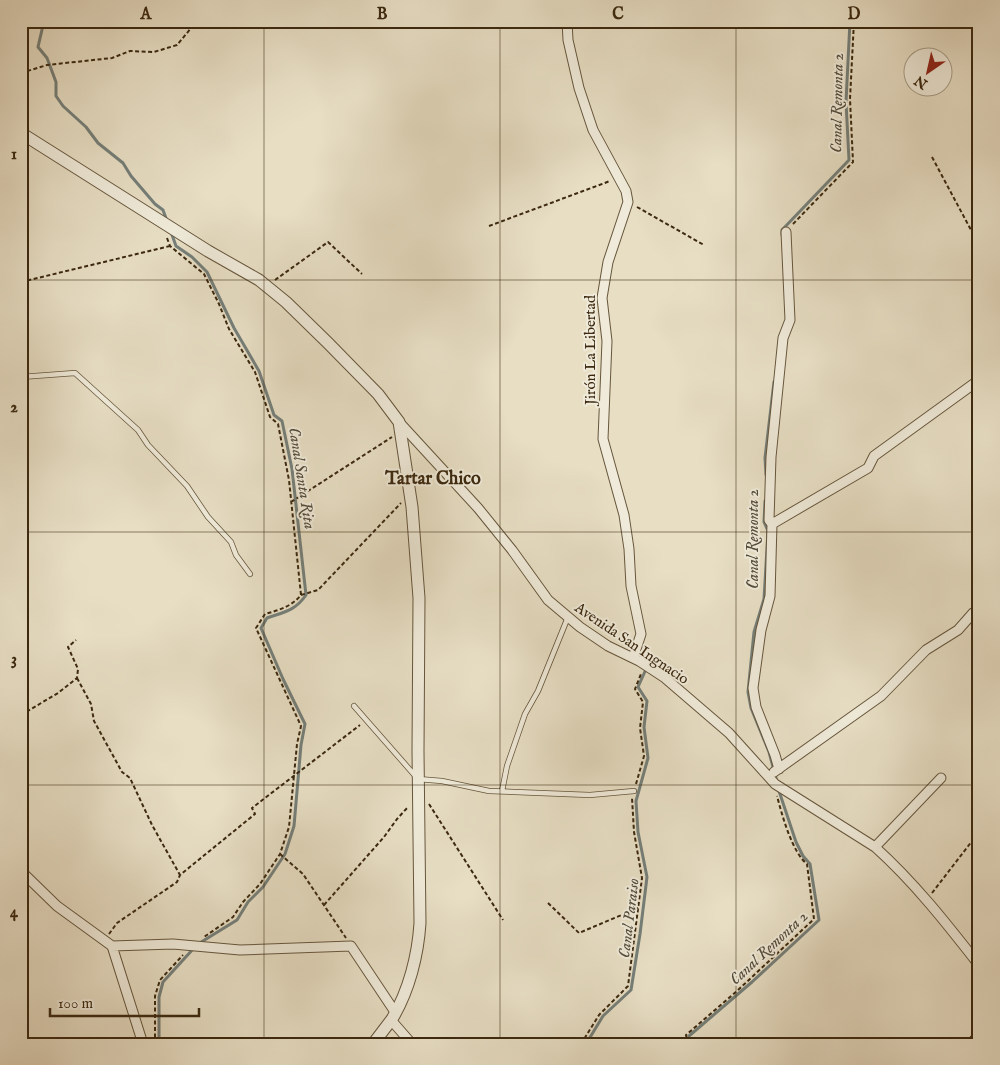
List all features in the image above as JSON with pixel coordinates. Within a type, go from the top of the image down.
[{"type":"street","points":[[567,21],[568,40],[579,88],[593,130],[626,191],[628,202]]},
{"type":"street","points":[[21,133],[267,286],[286,302],[378,394],[400,427],[410,493],[419,598],[418,797],[420,832],[418,944],[407,986],[393,1016],[373,1044]]},
{"type":"street","name":"Jirón La Libertad","points":[[628,202],[608,262],[602,298],[607,341],[603,439],[624,515],[629,549],[631,586],[641,634],[633,658]]},
{"type":"street","points":[[779,769],[756,707],[753,688],[761,630],[770,596],[772,524],[769,520],[771,457],[784,338],[790,320],[786,232]]},
{"type":"street","points":[[772,524],[868,468],[874,456],[979,380]]},
{"type":"street","name":"Avenida San Ingnacio","points":[[400,427],[478,508],[512,550],[548,600],[608,646],[633,658],[665,678],[729,734],[775,784],[875,847],[944,920],[979,965]]},
{"type":"street","points":[[768,777],[881,696],[926,650],[958,630],[973,613],[979,610]]},
{"type":"street","points":[[875,847],[941,778]]},
{"type":"street","points":[[21,871],[57,906],[108,943],[143,1044]]},
{"type":"street","points":[[108,943],[173,944],[240,950],[351,946],[412,1044]]},
{"type":"lane","points":[[21,377],[75,373],[138,430],[148,445],[187,486],[208,517],[231,542],[236,555],[250,574]]},
{"type":"lane","points":[[502,792],[507,766],[525,714],[538,690],[568,617]]},
{"type":"lane","points":[[354,706],[418,779],[442,781],[502,792],[590,795],[634,792]]},
{"type":"path","points":[[21,73],[47,65],[112,58],[130,51],[154,52],[176,45],[197,21]]},
{"type":"path","points":[[786,232],[853,162],[850,98],[854,21]]},
{"type":"path","points":[[932,157],[979,245]]},
{"type":"path","points":[[489,226],[619,177]]},
{"type":"path","points":[[628,202],[704,245]]},
{"type":"path","points":[[167,238],[170,246],[204,274],[219,304],[228,329],[255,372],[270,417],[278,424],[289,480],[301,595]]},
{"type":"path","points":[[267,286],[328,242],[362,274]]},
{"type":"path","points":[[21,282],[170,246]]},
{"type":"path","points":[[291,502],[400,427]]},
{"type":"path","points":[[155,1044],[155,996],[160,980],[192,946],[234,917],[260,884],[280,854],[289,827],[300,726],[256,628],[265,614],[281,610],[294,603],[301,595],[318,590],[410,493]]},
{"type":"path","points":[[76,640],[68,647],[78,669],[77,678],[91,704],[94,721],[122,772],[130,778],[152,824],[180,875]]},
{"type":"path","points":[[582,1044],[599,1015],[628,986],[642,878],[634,832],[632,800],[644,756],[640,728],[643,702],[635,689],[645,665]]},
{"type":"path","points":[[21,715],[58,694],[77,678]]},
{"type":"path","points":[[108,943],[117,923],[177,882],[180,875],[254,814],[252,808],[366,720]]},
{"type":"path","points":[[688,1044],[686,1036],[814,919],[807,864],[800,858],[794,844],[780,805],[775,784]]},
{"type":"path","points":[[324,905],[418,797],[430,804],[503,920]]},
{"type":"path","points":[[926,901],[979,832]]},
{"type":"path","points":[[280,854],[303,874],[351,946]]},
{"type":"path","points":[[548,903],[579,932],[638,908]]},
{"type":"path","points":[[964,1044],[979,1029]]},
{"type":"waterway","name":"Canal Santa Rita","points":[[44,21],[38,47],[47,58],[56,82],[56,96],[63,106],[86,127],[98,143],[123,163],[131,176],[155,204],[163,210],[167,221]]},
{"type":"waterway","name":"Canal Remonta 2","points":[[782,235],[782,230],[849,160],[846,102],[850,21]]},
{"type":"waterway","name":"Canal Santa Rita","points":[[171,232],[176,246],[192,257],[207,272],[234,328],[259,371],[274,415],[282,421],[292,469],[306,595],[293,608],[267,618],[261,628],[305,724],[301,745],[294,826],[285,854],[263,887],[248,902],[237,920],[198,944]]},
{"type":"waterway","name":"Canal Remonta 2","points":[[766,475],[765,458],[774,382]]},
{"type":"waterway","name":"Canal Remonta 2","points":[[765,501],[764,522],[768,531],[764,599],[754,632],[748,692],[751,708],[769,752],[777,782]]},
{"type":"waterway","name":"Canal Paraiso","points":[[586,1044],[603,1016],[631,990],[647,877],[638,832],[636,801],[648,758],[644,727],[647,701],[638,687],[647,667]]},
{"type":"waterway","name":"Canal Remonta 2","points":[[692,1044],[689,1036],[752,982],[819,920],[810,864],[803,856],[796,842],[778,788]]},
{"type":"waterway","points":[[159,1044],[159,997],[163,982],[194,948]]},
{"type":"waterway","points":[[971,1044],[979,1036]]},
{"type":"district","name":"Tartar Chico","points":[[433,478]]}]
